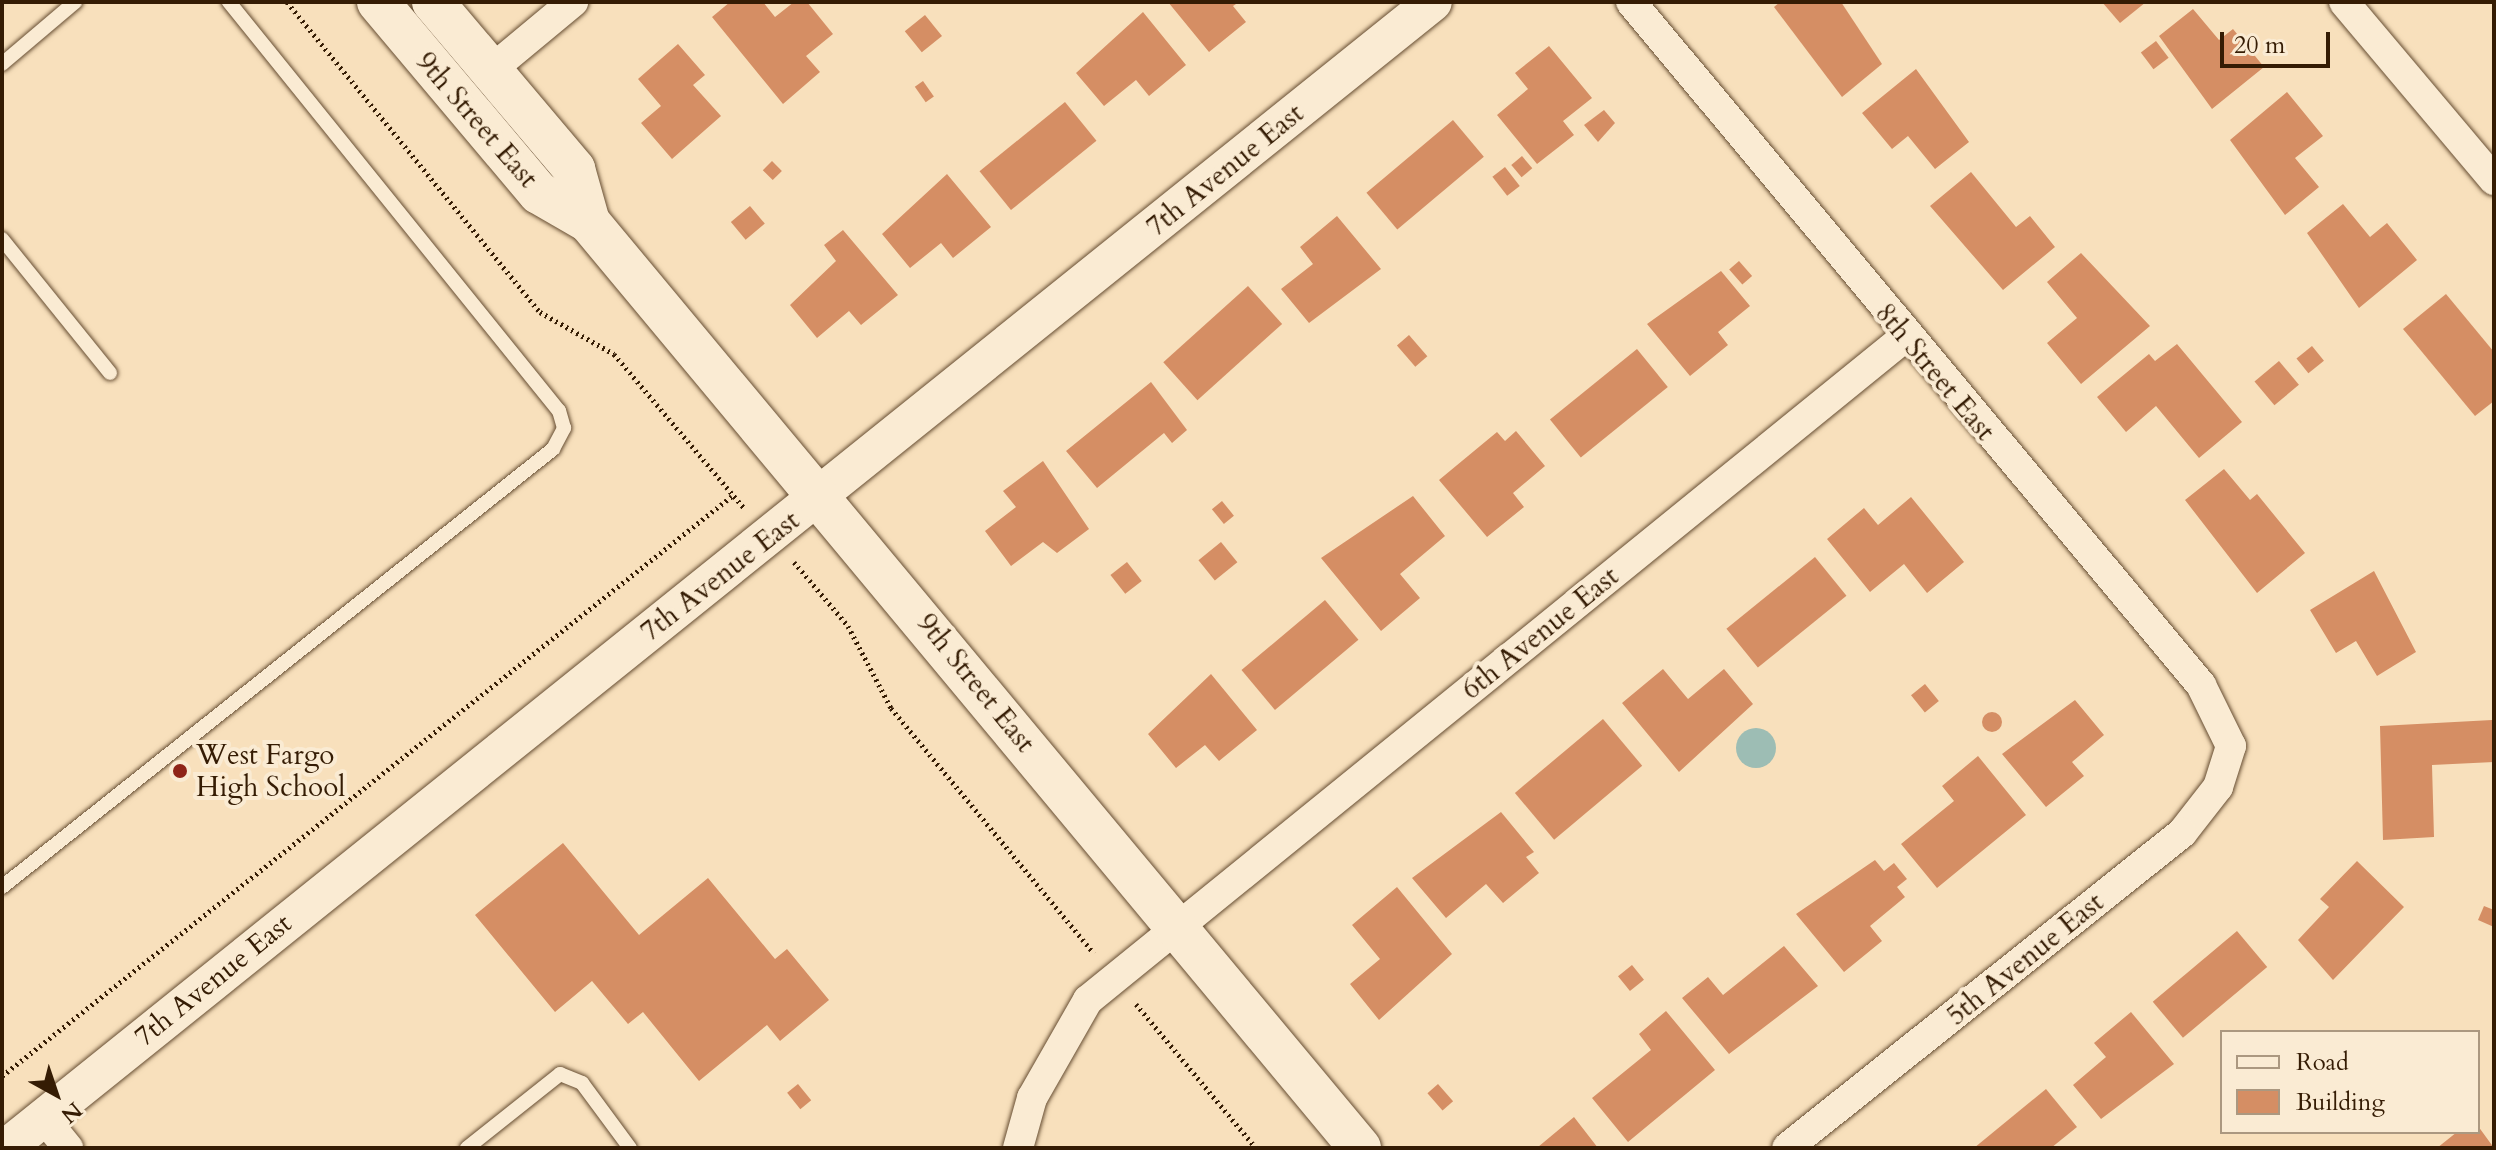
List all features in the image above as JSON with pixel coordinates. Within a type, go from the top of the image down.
[{"type":"main road","name":"9th Street East","points":[[378,2],[539,193],[589,222],[823,495],[1174,926],[1360,1148]]},
{"type":"main road","name":"9th Street East","points":[[433,2],[574,169],[589,222]]},
{"type":"street","points":[[491,70],[573,2]]},
{"type":"street","name":"7th Avenue East","points":[[6,1148],[823,495],[1433,2]]},
{"type":"street","name":"8th Street East","points":[[1631,2],[1905,337],[2201,685],[2231,746]]},
{"type":"street","points":[[2344,2],[2494,180]]},
{"type":"street","name":"6th Avenue East","points":[[1018,1148],[1032,1098],[1088,1000],[1174,926],[1905,337]]},
{"type":"street","name":"5th Avenue East","points":[[1787,1148],[2182,833],[2218,787],[2231,746]]},
{"type":"street","points":[[43,1117],[68,1148]]},
{"type":"lane","points":[[2,64],[75,2]]},
{"type":"lane","points":[[2,887],[553,449],[564,428],[559,411],[366,167],[230,3]]},
{"type":"lane","points":[[2,239],[110,373]]},
{"type":"lane","points":[[467,1148],[560,1074],[582,1083],[630,1148]]},
{"type":"path","points":[[287,2],[540,312],[614,354],[732,496],[772,535],[848,626],[891,708],[1256,1148]]},
{"type":"path","points":[[2,1076],[732,496]]},
{"type":"water","points":[[1756,728],[1770,734],[1776,748],[1770,762],[1756,768],[1742,762],[1736,748],[1742,734]]},
{"type":"building","points":[[730,2],[763,2],[775,17],[794,2],[807,2],[833,34],[806,56],[820,72],[783,104],[712,17]]},
{"type":"building","points":[[1168,2],[1239,2],[1233,6],[1246,22],[1209,52]]},
{"type":"building","points":[[1780,2],[1841,2],[1882,64],[1842,97],[1774,7]]},
{"type":"building","points":[[2102,2],[2146,2],[2120,23]]},
{"type":"building","points":[[2193,9],[2219,40],[2233,29],[2264,67],[2212,109],[2159,36]]},
{"type":"building","points":[[1143,12],[1186,65],[1149,96],[1136,80],[1104,106],[1076,73]]},
{"type":"building","points":[[925,15],[942,36],[922,52],[905,31]]},
{"type":"building","points":[[2156,41],[2169,58],[2153,69],[2141,52]]},
{"type":"building","points":[[678,44],[705,75],[693,85],[721,116],[672,159],[641,123],[661,106],[638,79]]},
{"type":"building","points":[[1549,46],[1592,98],[1563,121],[1574,135],[1537,164],[1497,115],[1528,89],[1515,73]]},
{"type":"building","points":[[1916,69],[1969,142],[1935,169],[1908,136],[1892,149],[1862,113]]},
{"type":"building","points":[[923,81],[934,97],[926,102],[915,87]]},
{"type":"building","points":[[2287,92],[2323,136],[2295,158],[2319,187],[2285,215],[2230,140]]},
{"type":"building","points":[[1065,102],[1096,141],[1011,210],[980,171]]},
{"type":"building","points":[[1604,110],[1615,123],[1598,142],[1584,125]]},
{"type":"building","points":[[1453,120],[1484,157],[1397,229],[1366,193]]},
{"type":"building","points":[[1522,156],[1532,168],[1522,177],[1511,165]]},
{"type":"building","points":[[772,161],[782,171],[773,180],[763,170]]},
{"type":"building","points":[[1505,167],[1520,186],[1507,196],[1492,177]]},
{"type":"building","points":[[1971,172],[2016,227],[2030,216],[2055,247],[2003,290],[1930,206]]},
{"type":"building","points":[[947,174],[991,227],[953,258],[941,243],[910,268],[882,234]]},
{"type":"building","points":[[2343,204],[2370,237],[2387,223],[2417,260],[2359,308],[2307,233]]},
{"type":"building","points":[[750,206],[765,224],[746,240],[731,222]]},
{"type":"building","points":[[1337,216],[1381,269],[1309,323],[1281,289],[1313,264],[1300,247]]},
{"type":"building","points":[[843,230],[898,295],[861,325],[849,311],[817,338],[790,305],[836,261],[824,245]]},
{"type":"building","points":[[2081,253],[2150,326],[2081,384],[2047,343],[2077,318],[2047,282]]},
{"type":"building","points":[[1739,261],[1752,276],[1742,285],[1729,270]]},
{"type":"building","points":[[1721,271],[1750,306],[1718,332],[1728,345],[1690,376],[1647,324]]},
{"type":"building","points":[[1248,286],[1282,324],[1197,400],[1163,362]]},
{"type":"building","points":[[2446,294],[2494,352],[2494,401],[2475,416],[2403,329]]},
{"type":"building","points":[[1409,335],[1427,356],[1415,367],[1397,345]]},
{"type":"building","points":[[2177,344],[2242,422],[2199,458],[2156,406],[2126,432],[2097,397],[2149,354],[2155,361]]},
{"type":"building","points":[[2312,346],[2324,361],[2308,373],[2296,359]]},
{"type":"building","points":[[1637,349],[1668,387],[1581,458],[1550,419]]},
{"type":"building","points":[[2279,361],[2299,385],[2274,405],[2254,382]]},
{"type":"building","points":[[1151,382],[1187,430],[1172,443],[1164,433],[1097,488],[1066,451]]},
{"type":"building","points":[[1516,431],[1545,466],[1513,493],[1524,507],[1487,537],[1439,480],[1497,432],[1505,441]]},
{"type":"building","points":[[1043,461],[1089,529],[1057,553],[1043,542],[1011,566],[985,531],[1016,507],[1003,491]]},
{"type":"building","points":[[2224,469],[2250,500],[2257,494],[2305,553],[2257,593],[2185,500]]},
{"type":"building","points":[[1413,496],[1445,536],[1400,574],[1420,598],[1381,631],[1321,558]]},
{"type":"building","points":[[1911,497],[1964,562],[1927,593],[1904,564],[1870,592],[1827,539],[1864,508],[1878,525]]},
{"type":"building","points":[[1222,501],[1234,516],[1224,524],[1212,509]]},
{"type":"building","points":[[1221,542],[1237,562],[1215,580],[1198,560]]},
{"type":"building","points":[[1815,557],[1846,596],[1758,668],[1726,629]]},
{"type":"building","points":[[1127,562],[1142,581],[1125,594],[1110,575]]},
{"type":"building","points":[[2374,571],[2416,652],[2377,676],[2356,641],[2336,653],[2310,610]]},
{"type":"building","points":[[1325,600],[1358,640],[1275,710],[1242,670]]},
{"type":"building","points":[[1663,669],[1688,699],[1724,669],[1753,704],[1679,772],[1622,703]]},
{"type":"building","points":[[1211,674],[1257,730],[1219,761],[1205,745],[1176,768],[1148,734]]},
{"type":"building","points":[[1925,684],[1939,701],[1925,712],[1911,695]]},
{"type":"building","points":[[2075,700],[2104,735],[2072,762],[2084,776],[2046,807],[2002,754]]},
{"type":"building","points":[[1992,712],[1999,715],[2002,722],[1999,729],[1992,732],[1985,729],[1982,722],[1985,715]]},
{"type":"building","points":[[1603,719],[1642,766],[1554,840],[1515,793]]},
{"type":"building","points":[[2492,720],[2494,762],[2432,765],[2434,837],[2383,840],[2380,726]]},
{"type":"building","points":[[1978,756],[2026,815],[1937,888],[1901,844],[1954,801],[1942,786]]},
{"type":"building","points":[[1501,812],[1534,852],[1526,857],[1539,873],[1503,903],[1486,884],[1446,918],[1412,878]]},
{"type":"building","points":[[563,843],[639,935],[708,878],[775,959],[787,949],[829,1000],[780,1041],[767,1025],[699,1081],[643,1012],[628,1024],[592,981],[555,1012],[475,915]]},
{"type":"building","points":[[1875,860],[1884,871],[1894,863],[1907,879],[1897,887],[1905,897],[1870,926],[1882,941],[1844,972],[1796,914]]},
{"type":"building","points":[[2357,861],[2404,907],[2333,980],[2298,940],[2329,907],[2320,899]]},
{"type":"building","points":[[1397,887],[1452,954],[1379,1020],[1350,984],[1380,959],[1352,925]]},
{"type":"building","points":[[2484,906],[2494,910],[2494,927],[2478,920]]},
{"type":"building","points":[[2237,931],[2267,967],[2183,1038],[2153,1002]]},
{"type":"building","points":[[1784,946],[1818,986],[1729,1054],[1682,998],[1708,977],[1723,995]]},
{"type":"building","points":[[1632,965],[1644,980],[1630,991],[1618,976]]},
{"type":"building","points":[[1666,1011],[1715,1070],[1628,1142],[1592,1098],[1651,1050],[1639,1034]]},
{"type":"building","points":[[2131,1012],[2174,1064],[2101,1119],[2073,1085],[2106,1057],[2094,1043]]},
{"type":"building","points":[[798,1084],[811,1100],[800,1109],[787,1093]]},
{"type":"building","points":[[1438,1084],[1453,1101],[1443,1111],[1427,1093]]},
{"type":"building","points":[[2046,1089],[2077,1127],[2051,1148],[1974,1148]]},
{"type":"building","points":[[1574,1117],[1598,1148],[1531,1148],[1538,1147]]},
{"type":"building","points":[[2480,1129],[2494,1148],[2437,1148],[2454,1134],[2480,1134]]},
{"type":"place","name":"West Fargo High School","points":[[180,771]]}]
